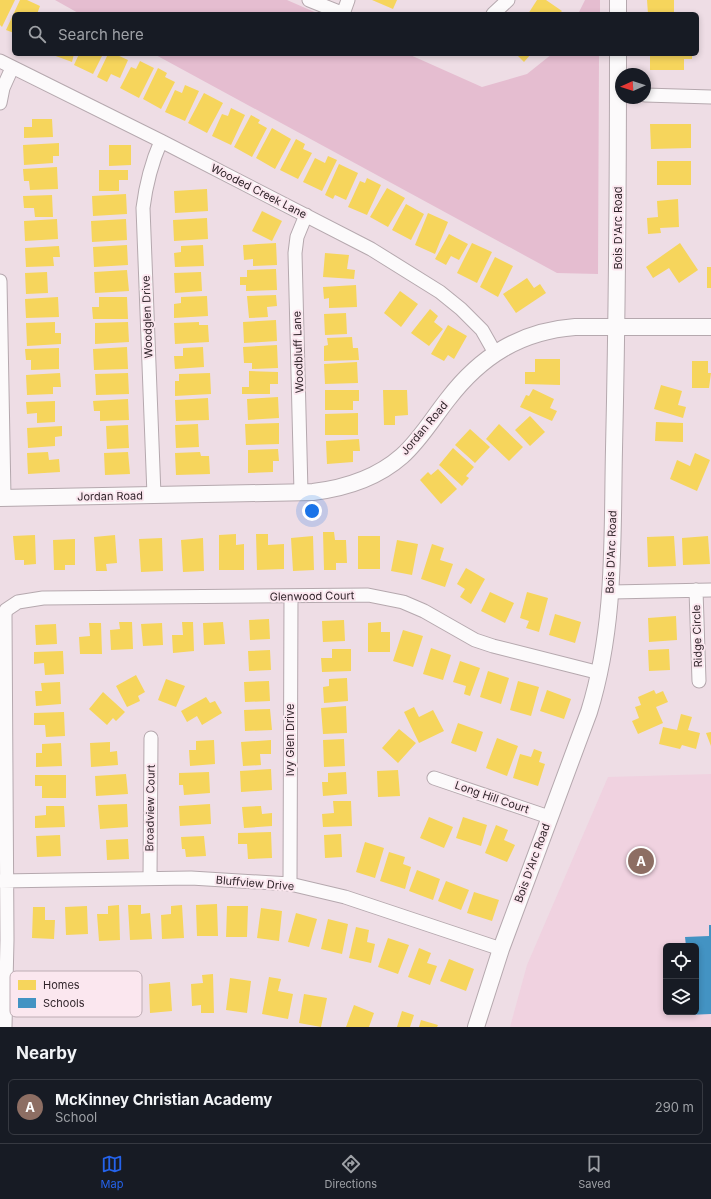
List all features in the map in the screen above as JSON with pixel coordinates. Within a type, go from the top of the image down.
[{"type":"street","points":[[309,0],[339,12]]},
{"type":"street","points":[[345,12],[348,0]]},
{"type":"street","points":[[496,12],[508,0]]},
{"type":"street","points":[[618,0],[618,12]]},
{"type":"street","name":"Bois D'Arc Road","points":[[618,56],[619,68]]},
{"type":"street","name":"Wooded Creek Lane","points":[[0,61],[161,141],[371,249],[440,292],[461,309],[482,330],[495,353]]},
{"type":"street","points":[[0,103],[3,88],[12,68]]},
{"type":"street","points":[[651,95],[711,97]]},
{"type":"street","name":"Bois D'Arc Road","points":[[476,1027],[501,949],[589,712],[600,673],[607,636],[610,592],[617,326],[620,104]]},
{"type":"street","name":"Woodglen Drive","points":[[154,495],[143,208],[145,187],[150,166],[161,141]]},
{"type":"street","name":"Woodbluff Lane","points":[[302,492],[295,253],[297,237],[306,215]]},
{"type":"street","points":[[0,282],[2,498]]},
{"type":"street","name":"Jordan Road","points":[[2,498],[302,492],[335,489],[362,481],[402,456],[419,438],[449,397],[474,370],[495,353],[520,339],[554,329],[617,326],[711,327]]},
{"type":"street","name":"Ridge Circle","points":[[696,590],[699,681]]},
{"type":"street","points":[[610,592],[711,590]]},
{"type":"street","name":"Glenwood Court","points":[[3,881],[4,615],[10,606],[18,602],[43,598],[368,595],[388,598],[424,611],[475,640],[493,646],[600,673]]},
{"type":"street","name":"Ivy Glen Drive","points":[[290,884],[291,596]]},
{"type":"street","name":"Broadview Court","points":[[150,878],[151,738]]},
{"type":"street","name":"Long Hill Court","points":[[434,778],[549,817]]},
{"type":"street","name":"Bluffview Drive","points":[[3,881],[150,878],[242,880],[290,884],[345,897],[501,949]]},
{"type":"street","points":[[3,881],[5,1027]]},
{"type":"shaded area","points":[[55,0],[287,0],[314,12],[76,12]]},
{"type":"shaded area","points":[[585,0],[600,0],[600,12],[579,12]]},
{"type":"shaded area","points":[[158,56],[412,56],[482,87],[527,74],[550,56],[599,56],[598,274],[557,273]]},
{"type":"shaded area","points":[[711,774],[711,1027],[510,1027],[527,965],[608,777]]},
{"type":"building: Homes","points":[[0,0],[15,0],[2,27],[0,25]]},
{"type":"building: Homes","points":[[20,0],[27,0],[40,6],[38,12],[14,12]]},
{"type":"building: Homes","points":[[372,0],[397,0],[393,9]]},
{"type":"building: Homes","points":[[537,0],[546,0],[562,11],[561,12],[529,12]]},
{"type":"building: Homes","points":[[647,0],[674,0],[674,12],[648,12]]},
{"type":"building: Homes","points":[[12,17],[12,32],[6,30]]},
{"type":"building: Homes","points":[[56,56],[74,56],[72,62]]},
{"type":"building: Homes","points":[[78,56],[102,56],[93,74],[74,65]]},
{"type":"building: Homes","points":[[107,56],[119,56],[128,60],[120,78],[111,74],[107,82],[97,77]]},
{"type":"building: Homes","points":[[518,56],[529,56],[524,62]]},
{"type":"building: Homes","points":[[650,56],[692,56],[692,59],[684,59],[684,70],[651,70]]},
{"type":"building: Homes","points":[[140,61],[154,68],[139,98],[120,88],[131,67],[136,69]]},
{"type":"building: Homes","points":[[158,68],[167,73],[165,77],[175,82],[161,109],[143,99]]},
{"type":"building: Homes","points":[[185,85],[199,91],[185,121],[165,112],[175,90],[182,93]]},
{"type":"building: Homes","points":[[204,93],[223,103],[207,133],[188,123]]},
{"type":"building: Homes","points":[[231,108],[245,115],[231,145],[212,136],[222,114],[228,116]]},
{"type":"building: Homes","points":[[251,115],[260,120],[258,123],[267,128],[252,157],[234,147]]},
{"type":"building: Homes","points":[[32,119],[52,119],[53,137],[24,138],[24,127],[32,127]]},
{"type":"building: Homes","points":[[650,124],[691,124],[691,148],[651,149]]},
{"type":"building: Homes","points":[[272,128],[291,139],[275,169],[256,158]]},
{"type":"building: Homes","points":[[296,139],[305,144],[303,149],[312,153],[298,179],[280,170]]},
{"type":"building: Homes","points":[[59,143],[59,156],[53,156],[53,163],[24,165],[23,145]]},
{"type":"building: Homes","points":[[109,145],[131,145],[131,165],[109,166]]},
{"type":"building: Homes","points":[[328,156],[337,160],[322,191],[303,182],[315,158],[325,163]]},
{"type":"building: Homes","points":[[657,161],[691,161],[691,185],[657,185]]},
{"type":"building: Homes","points":[[339,164],[358,173],[346,200],[335,195],[333,199],[325,195]]},
{"type":"building: Homes","points":[[57,167],[58,189],[30,190],[29,181],[24,181],[23,169]]},
{"type":"building: Homes","points":[[99,170],[128,170],[128,180],[119,180],[119,191],[99,191]]},
{"type":"building: Homes","points":[[367,178],[381,185],[367,215],[348,207],[360,181],[365,183]]},
{"type":"building: Homes","points":[[387,188],[405,198],[388,227],[370,217]]},
{"type":"building: Homes","points":[[207,189],[208,211],[175,213],[174,191]]},
{"type":"building: Homes","points":[[126,194],[127,214],[93,216],[92,196]]},
{"type":"building: Homes","points":[[52,195],[53,217],[35,217],[34,208],[24,208],[23,196]]},
{"type":"building: Homes","points":[[678,199],[679,227],[660,228],[661,233],[648,234],[647,218],[658,217],[657,201]]},
{"type":"building: Homes","points":[[406,204],[424,214],[411,240],[392,230]]},
{"type":"building: Homes","points":[[262,211],[282,221],[272,241],[252,231]]},
{"type":"building: Homes","points":[[428,213],[448,222],[435,254],[415,245]]},
{"type":"building: Homes","points":[[207,218],[208,239],[174,241],[173,220]]},
{"type":"building: Homes","points":[[57,219],[58,239],[25,241],[24,221]]},
{"type":"building: Homes","points":[[126,219],[127,240],[92,242],[91,221]]},
{"type":"building: Homes","points":[[449,234],[468,244],[459,260],[451,256],[446,265],[435,259]]},
{"type":"building: Homes","points":[[276,243],[277,265],[253,266],[253,259],[244,260],[243,245]]},
{"type":"building: Homes","points":[[472,243],[492,252],[477,283],[457,273]]},
{"type":"building: Homes","points":[[680,243],[698,270],[679,283],[669,268],[653,278],[646,267]]},
{"type":"building: Homes","points":[[127,245],[128,265],[94,267],[93,247]]},
{"type":"building: Homes","points":[[203,245],[204,266],[175,267],[174,253],[181,252],[181,246]]},
{"type":"building: Homes","points":[[59,246],[60,257],[53,257],[54,266],[26,267],[25,248]]},
{"type":"building: Homes","points":[[325,253],[349,255],[347,269],[355,270],[354,279],[323,277]]},
{"type":"building: Homes","points":[[495,257],[513,266],[498,297],[480,287]]},
{"type":"building: Homes","points":[[707,267],[711,267],[711,288],[707,288]]},
{"type":"building: Homes","points":[[276,269],[277,290],[246,291],[246,285],[240,285],[240,277],[247,277],[247,270]]},
{"type":"building: Homes","points":[[127,270],[129,291],[95,293],[94,272]]},
{"type":"building: Homes","points":[[47,272],[48,293],[26,294],[25,273]]},
{"type":"building: Homes","points":[[201,272],[202,291],[175,293],[174,273]]},
{"type":"building: Homes","points":[[527,278],[534,288],[540,284],[546,293],[516,313],[503,294]]},
{"type":"building: Homes","points":[[356,285],[357,307],[329,308],[329,298],[324,299],[323,287]]},
{"type":"building: Homes","points":[[400,291],[418,304],[401,327],[384,313]]},
{"type":"building: Homes","points":[[276,295],[277,306],[267,307],[268,317],[249,318],[247,296]]},
{"type":"building: Homes","points":[[207,296],[208,316],[174,318],[174,304],[181,303],[181,297]]},
{"type":"building: Homes","points":[[58,297],[59,317],[26,318],[25,299]]},
{"type":"building: Homes","points":[[99,297],[127,297],[128,319],[93,319],[92,307],[99,307]]},
{"type":"building: Homes","points":[[430,309],[438,316],[434,322],[443,329],[429,346],[411,333]]},
{"type":"building: Homes","points":[[346,313],[347,334],[325,335],[324,314]]},
{"type":"building: Homes","points":[[276,320],[277,341],[244,343],[243,322]]},
{"type":"building: Homes","points":[[55,322],[55,333],[61,333],[61,344],[27,346],[26,323]]},
{"type":"building: Homes","points":[[128,322],[129,342],[95,344],[95,323]]},
{"type":"building: Homes","points":[[199,322],[199,325],[208,325],[209,342],[175,344],[174,323]]},
{"type":"building: Homes","points":[[448,325],[467,336],[454,359],[448,355],[444,361],[431,354]]},
{"type":"building: Homes","points":[[352,337],[353,348],[358,348],[359,360],[324,361],[324,346],[328,345],[327,338]]},
{"type":"building: Homes","points":[[277,345],[278,368],[252,369],[252,363],[244,363],[243,347]]},
{"type":"building: Homes","points":[[127,347],[128,369],[94,370],[93,349]]},
{"type":"building: Homes","points":[[203,347],[204,367],[175,369],[174,356],[183,356],[183,348]]},
{"type":"building: Homes","points":[[59,348],[59,369],[31,370],[31,360],[26,360],[25,349]]},
{"type":"building: Homes","points":[[535,359],[560,359],[560,385],[525,384],[525,372],[535,372]]},
{"type":"building: Homes","points":[[692,361],[708,361],[708,373],[711,373],[709,388],[692,388]]},
{"type":"building: Homes","points":[[357,362],[358,383],[325,384],[324,364]]},
{"type":"building: Homes","points":[[249,371],[278,372],[278,384],[270,384],[270,394],[242,394],[242,387],[249,387]]},
{"type":"building: Homes","points":[[60,373],[61,387],[53,387],[53,394],[27,395],[26,375]]},
{"type":"building: Homes","points":[[128,373],[129,394],[96,395],[95,374]]},
{"type":"building: Homes","points":[[210,373],[211,394],[175,396],[175,381],[179,381],[179,374]]},
{"type":"building: Homes","points":[[661,385],[682,391],[678,405],[686,407],[683,418],[654,409]]},
{"type":"building: Homes","points":[[533,389],[554,399],[550,408],[557,411],[552,421],[520,407],[526,395],[529,396]]},
{"type":"building: Homes","points":[[325,390],[359,390],[359,401],[353,401],[353,410],[325,410]]},
{"type":"building: Homes","points":[[383,390],[407,390],[408,415],[395,416],[395,425],[384,425]]},
{"type":"building: Homes","points":[[278,397],[279,418],[248,420],[247,399]]},
{"type":"building: Homes","points":[[208,398],[209,420],[176,421],[175,400]]},
{"type":"building: Homes","points":[[128,399],[129,420],[100,421],[100,411],[94,411],[93,401]]},
{"type":"building: Homes","points":[[55,401],[55,422],[37,423],[37,413],[27,414],[26,402]]},
{"type":"building: Homes","points":[[358,413],[358,435],[325,435],[325,414]]},
{"type":"building: Homes","points":[[530,416],[545,432],[530,446],[515,430]]},
{"type":"building: Homes","points":[[656,422],[683,423],[683,442],[655,441]]},
{"type":"building: Homes","points":[[279,423],[279,444],[246,445],[245,424]]},
{"type":"building: Homes","points":[[198,424],[199,447],[176,448],[175,425]]},
{"type":"building: Homes","points":[[499,424],[523,447],[509,461],[486,439]]},
{"type":"building: Homes","points":[[128,425],[129,448],[107,449],[106,426]]},
{"type":"building: Homes","points":[[62,426],[62,436],[55,437],[55,446],[28,448],[27,428]]},
{"type":"building: Homes","points":[[470,429],[490,447],[475,463],[455,445]]},
{"type":"building: Homes","points":[[359,439],[360,451],[353,451],[353,462],[327,464],[326,441]]},
{"type":"building: Homes","points":[[453,448],[474,467],[466,476],[469,478],[462,486],[439,465]]},
{"type":"building: Homes","points":[[278,449],[279,461],[273,461],[273,472],[248,473],[248,450]]},
{"type":"building: Homes","points":[[48,452],[49,460],[59,459],[60,472],[28,474],[27,453]]},
{"type":"building: Homes","points":[[128,452],[130,474],[105,475],[104,453]]},
{"type":"building: Homes","points":[[200,452],[201,456],[209,456],[210,474],[176,475],[175,453]]},
{"type":"building: Homes","points":[[695,453],[710,460],[697,491],[670,479],[677,460],[690,466]]},
{"type":"building: Homes","points":[[438,469],[457,489],[441,504],[420,480],[428,472],[431,475]]},
{"type":"building: Homes","points":[[323,532],[334,532],[335,540],[346,540],[347,563],[336,563],[336,570],[324,570]]},
{"type":"building: Homes","points":[[236,534],[236,545],[244,544],[244,570],[219,570],[219,535]]},
{"type":"building: Homes","points":[[256,534],[268,534],[268,545],[284,544],[284,569],[257,570]]},
{"type":"building: Homes","points":[[35,535],[36,564],[24,565],[24,560],[15,560],[13,536]]},
{"type":"building: Homes","points":[[115,535],[117,563],[106,564],[107,571],[96,571],[94,537]]},
{"type":"building: Homes","points":[[313,536],[314,570],[293,571],[291,538]]},
{"type":"building: Homes","points":[[358,536],[380,536],[380,569],[358,569]]},
{"type":"building: Homes","points":[[674,536],[676,566],[648,567],[647,537]]},
{"type":"building: Homes","points":[[708,536],[710,564],[683,565],[682,538]]},
{"type":"building: Homes","points":[[162,538],[163,571],[141,572],[139,539]]},
{"type":"building: Homes","points":[[203,538],[204,571],[183,572],[181,540]]},
{"type":"building: Homes","points":[[75,539],[75,565],[65,565],[65,570],[54,570],[53,540]]},
{"type":"building: Homes","points":[[397,540],[418,544],[412,575],[391,571]]},
{"type":"building: Homes","points":[[432,544],[444,548],[440,560],[453,564],[445,587],[421,579]]},
{"type":"building: Homes","points":[[466,568],[485,579],[471,604],[460,597],[465,589],[457,584]]},
{"type":"building: Homes","points":[[490,592],[514,603],[505,623],[481,611]]},
{"type":"building: Homes","points":[[527,592],[548,598],[539,632],[526,628],[529,621],[520,618]]},
{"type":"building: Homes","points":[[555,614],[581,622],[575,643],[549,635]]},
{"type":"building: Homes","points":[[676,616],[677,640],[649,642],[648,618]]},
{"type":"building: Homes","points":[[269,619],[270,639],[250,640],[249,620]]},
{"type":"building: Homes","points":[[344,620],[345,641],[323,642],[322,621]]},
{"type":"building: Homes","points":[[119,622],[132,622],[133,649],[111,650],[110,630],[120,629]]},
{"type":"building: Homes","points":[[182,622],[193,622],[194,651],[173,653],[172,635],[183,635]]},
{"type":"building: Homes","points":[[223,622],[225,644],[204,645],[203,623]]},
{"type":"building: Homes","points":[[381,622],[381,632],[390,632],[390,652],[368,652],[368,623]]},
{"type":"building: Homes","points":[[89,623],[101,623],[102,654],[80,654],[79,637],[90,636]]},
{"type":"building: Homes","points":[[162,623],[163,645],[143,646],[141,624]]},
{"type":"building: Homes","points":[[56,624],[57,644],[36,645],[35,625]]},
{"type":"building: Homes","points":[[403,630],[423,636],[413,667],[393,661]]},
{"type":"building: Homes","points":[[431,648],[451,655],[443,680],[423,674]]},
{"type":"building: Homes","points":[[332,649],[351,649],[351,671],[322,672],[321,658],[332,658]]},
{"type":"building: Homes","points":[[669,649],[670,670],[649,671],[648,650]]},
{"type":"building: Homes","points":[[270,650],[271,670],[249,671],[248,651]]},
{"type":"building: Homes","points":[[63,651],[64,674],[45,675],[44,663],[34,664],[34,652]]},
{"type":"building: Homes","points":[[460,661],[480,668],[470,696],[464,694],[466,686],[453,682]]},
{"type":"building: Homes","points":[[488,671],[509,678],[501,704],[480,697]]},
{"type":"building: Homes","points":[[136,675],[145,692],[138,696],[140,701],[127,707],[116,686]]},
{"type":"building: Homes","points":[[347,678],[348,701],[324,703],[323,687],[329,686],[329,679]]},
{"type":"building: Homes","points":[[166,679],[185,686],[176,707],[158,700]]},
{"type":"building: Homes","points":[[269,681],[270,701],[245,702],[244,682]]},
{"type":"building: Homes","points":[[518,681],[539,687],[531,716],[510,710]]},
{"type":"building: Homes","points":[[60,682],[61,704],[36,706],[35,691],[42,691],[41,683]]},
{"type":"building: Homes","points":[[547,690],[571,699],[564,719],[540,711]]},
{"type":"building: Homes","points":[[654,690],[656,694],[663,691],[668,702],[656,707],[663,723],[638,734],[632,721],[639,718],[635,707],[641,705],[638,697]]},
{"type":"building: Homes","points":[[103,692],[125,712],[116,721],[113,718],[107,725],[89,709]]},
{"type":"building: Homes","points":[[206,697],[210,703],[215,701],[222,713],[202,725],[197,716],[187,722],[181,711]]},
{"type":"building: Homes","points":[[346,706],[347,733],[323,734],[321,708]]},
{"type":"building: Homes","points":[[414,707],[419,717],[433,710],[444,731],[419,743],[404,712]]},
{"type":"building: Homes","points":[[270,709],[272,730],[245,731],[244,710]]},
{"type":"building: Homes","points":[[64,712],[65,736],[46,737],[45,725],[34,725],[34,713]]},
{"type":"building: Homes","points":[[681,714],[692,717],[688,730],[700,733],[696,749],[682,745],[680,749],[659,744],[663,727],[677,730]]},
{"type":"building: Homes","points":[[458,723],[483,732],[476,752],[451,743]]},
{"type":"building: Homes","points":[[399,729],[416,743],[398,763],[382,748]]},
{"type":"building: Homes","points":[[711,732],[711,746],[706,733]]},
{"type":"building: Homes","points":[[497,738],[518,746],[507,776],[486,768]]},
{"type":"building: Homes","points":[[344,739],[345,766],[324,767],[323,740]]},
{"type":"building: Homes","points":[[214,740],[215,764],[190,766],[189,750],[196,750],[196,741]]},
{"type":"building: Homes","points":[[271,740],[271,754],[260,754],[261,765],[243,766],[241,742]]},
{"type":"building: Homes","points":[[110,742],[110,752],[117,751],[118,765],[91,767],[90,743]]},
{"type":"building: Homes","points":[[61,743],[62,766],[36,767],[36,753],[42,753],[42,744]]},
{"type":"building: Homes","points":[[534,749],[542,752],[539,762],[545,764],[538,786],[513,778],[520,754],[531,757]]},
{"type":"building: Homes","points":[[271,769],[272,790],[241,792],[240,771]]},
{"type":"building: Homes","points":[[398,770],[400,796],[378,797],[377,771]]},
{"type":"building: Homes","points":[[209,772],[210,793],[184,795],[183,785],[179,785],[179,773]]},
{"type":"building: Homes","points":[[346,772],[347,794],[323,796],[322,782],[328,782],[328,773]]},
{"type":"building: Homes","points":[[126,774],[128,794],[96,796],[95,776]]},
{"type":"building: Homes","points":[[35,775],[66,775],[66,798],[42,798],[42,786],[35,786]]},
{"type":"building: Homes","points":[[333,801],[351,801],[352,826],[323,827],[322,814],[334,813]]},
{"type":"building: Homes","points":[[127,804],[128,827],[100,829],[98,805]]},
{"type":"building: Homes","points":[[210,804],[211,824],[180,826],[179,806]]},
{"type":"building: Homes","points":[[46,806],[64,806],[65,827],[35,828],[35,816],[46,815]]},
{"type":"building: Homes","points":[[261,806],[262,814],[272,813],[272,826],[244,828],[242,807]]},
{"type":"building: Homes","points":[[429,817],[453,827],[444,848],[420,838]]},
{"type":"building: Homes","points":[[463,817],[487,825],[481,846],[456,838]]},
{"type":"building: Homes","points":[[496,825],[508,830],[504,840],[515,845],[507,862],[485,853]]},
{"type":"building: Homes","points":[[271,832],[272,858],[248,859],[247,844],[238,844],[238,833]]},
{"type":"building: Homes","points":[[341,834],[342,857],[325,858],[324,835]]},
{"type":"building: Homes","points":[[60,835],[61,856],[37,857],[36,836]]},
{"type":"building: Homes","points":[[204,836],[206,856],[186,857],[185,849],[182,849],[181,837]]},
{"type":"building: Homes","points":[[128,839],[129,859],[107,860],[106,840]]},
{"type":"building: Homes","points":[[365,842],[384,848],[375,878],[356,872]]},
{"type":"building: Homes","points":[[389,852],[405,857],[403,864],[411,867],[405,889],[380,881]]},
{"type":"building: Homes","points":[[417,870],[440,879],[433,900],[409,891]]},
{"type":"building: Homes","points":[[446,881],[469,890],[461,910],[438,901]]},
{"type":"building: Homes","points":[[474,892],[499,900],[492,921],[467,913]]},
{"type":"building: Homes","points":[[217,904],[218,936],[197,936],[196,905]]},
{"type":"building: Homes","points":[[119,905],[120,940],[99,941],[97,914],[108,914],[108,906]]},
{"type":"building: Homes","points":[[128,905],[141,905],[141,914],[150,913],[152,939],[130,940]]},
{"type":"building: Homes","points":[[182,905],[184,938],[162,939],[161,915],[171,914],[171,906]]},
{"type":"building: Homes","points":[[87,906],[88,934],[66,935],[65,907]]},
{"type":"building: Homes","points":[[227,906],[248,906],[247,937],[226,937]]},
{"type":"building: Homes","points":[[33,907],[45,907],[45,920],[55,920],[54,939],[32,938]]},
{"type":"building: Homes","points":[[261,908],[282,911],[279,941],[257,938]]},
{"type":"building: Homes","points":[[296,913],[317,919],[309,947],[288,942]]},
{"type":"building: Homes","points":[[328,919],[348,924],[342,954],[321,949]]},
{"type":"building: Homes","points":[[356,927],[369,930],[367,942],[375,944],[371,963],[349,958]]},
{"type":"building: Homes","points":[[388,938],[409,945],[398,974],[378,967]]},
{"type":"building: Homes","points":[[419,948],[431,953],[427,963],[437,966],[430,985],[408,977]]},
{"type":"building: Homes","points":[[449,959],[474,969],[466,991],[440,981]]},
{"type":"building: Homes","points":[[213,974],[214,1013],[201,1013],[201,1005],[192,1006],[191,984],[203,983],[202,975]]},
{"type":"building: Homes","points":[[269,977],[281,979],[278,991],[293,994],[288,1019],[262,1014]]},
{"type":"building: Homes","points":[[230,978],[251,981],[247,1013],[226,1010]]},
{"type":"building: Homes","points":[[170,982],[172,1011],[150,1013],[149,984]]},
{"type":"building: Homes","points":[[304,994],[327,998],[321,1027],[299,1023]]},
{"type":"building: Homes","points":[[354,1005],[374,1013],[369,1027],[346,1027]]},
{"type":"building: Homes","points":[[402,1011],[414,1015],[410,1027],[397,1027]]},
{"type":"building: Homes","points":[[421,1020],[438,1025],[437,1027],[419,1027]]},
{"type":"building: Schools","points":[[709,925],[711,925],[711,1014],[699,1015],[699,943],[686,943],[685,937],[709,936]]},
{"type":"place","name":"McKinney Christian Academy","points":[[641,861]]}]
